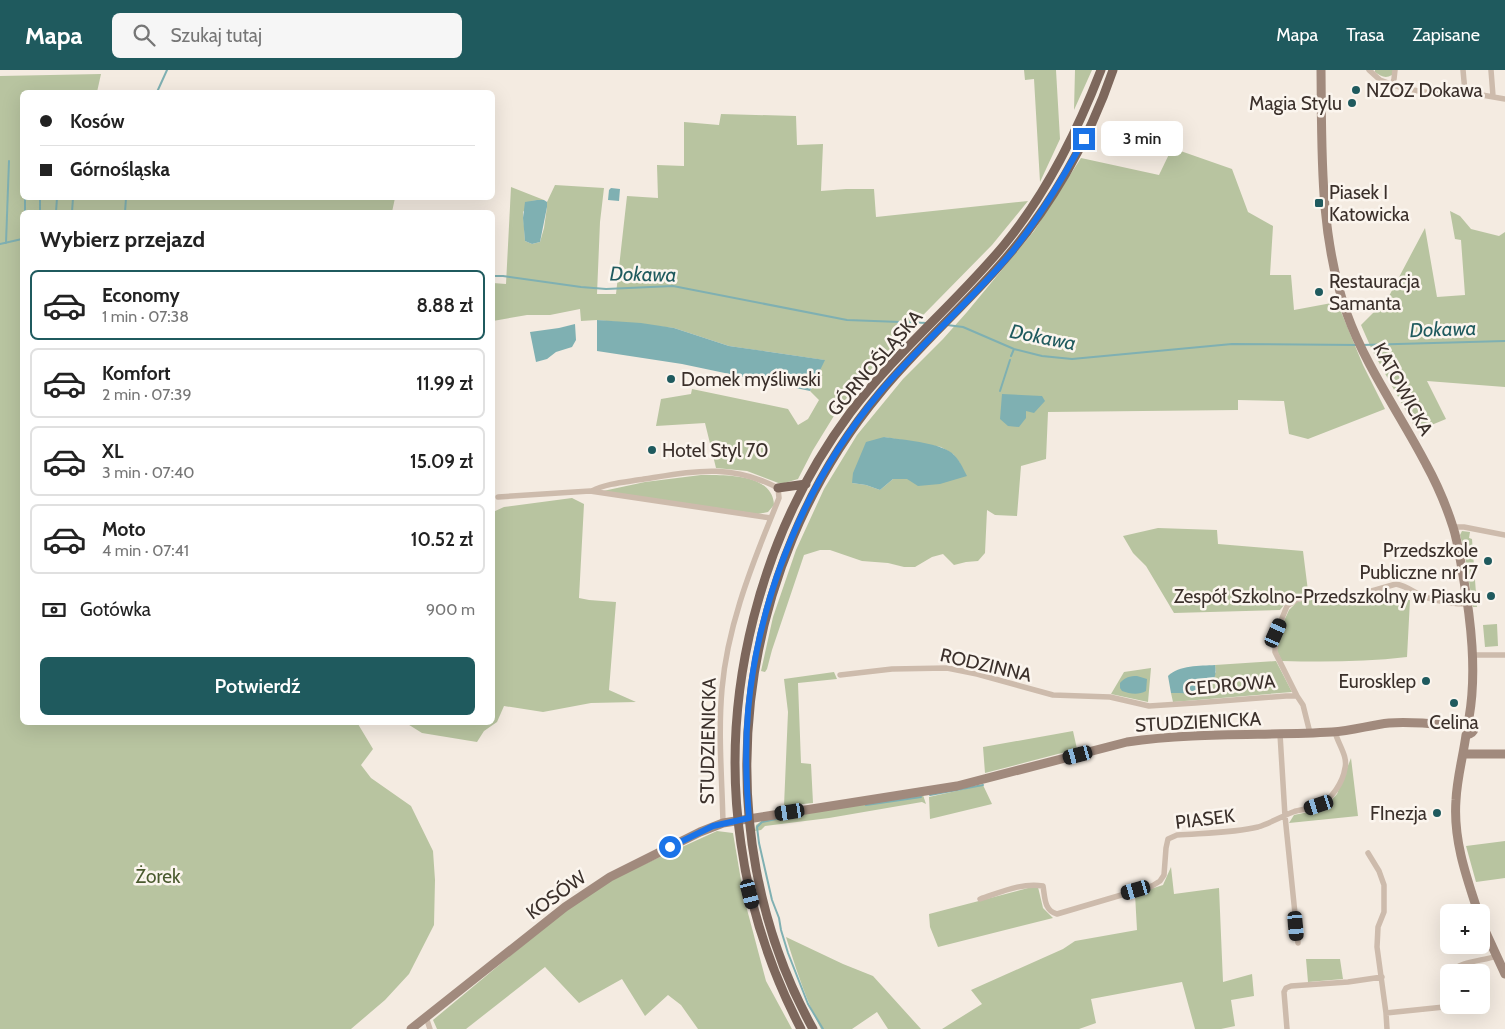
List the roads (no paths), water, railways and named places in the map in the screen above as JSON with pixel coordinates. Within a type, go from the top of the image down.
[{"type":"main road","name":"GÓRNOŚLĄSKA","points":[[800,1029],[778,982],[757,922],[744,861],[738,820],[736,736],[740,689],[755,612],[768,569],[786,524],[806,484],[850,413],[877,380],[1006,243],[1038,198],[1070,143],[1101,70]]},
{"type":"main road","name":"GÓRNOŚLĄSKA","points":[[813,1029],[787,975],[770,926],[754,860],[749,818],[746,768],[751,690],[760,639],[772,593],[796,528],[816,488],[846,437],[881,392],[1012,252],[1028,231],[1053,194],[1084,139],[1101,103],[1113,70]]},
{"type":"main road","points":[[778,488],[806,484]]},
{"type":"street","name":"KATOWICKA","points":[[1321,70],[1324,182],[1334,271],[1355,335],[1426,464],[1454,527],[1468,604],[1472,655],[1472,701],[1469,718]]},
{"type":"street","points":[[1368,70],[1380,80],[1392,85],[1430,93],[1465,92],[1505,99]]},
{"type":"street","points":[[1392,85],[1395,70]]},
{"type":"street","points":[[1463,70],[1465,92]]},
{"type":"street","points":[[1491,70],[1493,96]]},
{"type":"street","points":[[590,492],[638,480],[716,470],[751,476],[778,488]]},
{"type":"street","name":"STUDZIENICKA","points":[[724,822],[720,728],[722,688],[738,608],[779,498],[778,488]]},
{"type":"street","points":[[498,497],[590,492],[771,518]]},
{"type":"street","points":[[1454,527],[1464,527],[1505,535]]},
{"type":"street","points":[[1297,696],[1275,652],[1274,641],[1287,606],[1298,599],[1312,596],[1351,597],[1396,584],[1403,585],[1426,597],[1468,604]]},
{"type":"street","points":[[1472,655],[1505,655]]},
{"type":"street","name":"RODZINNA","points":[[840,675],[892,669],[947,668],[977,674],[1052,695],[1110,697],[1126,701]]},
{"type":"street","name":"CEDROWA","points":[[1126,701],[1149,706],[1297,696],[1303,705],[1310,733]]},
{"type":"street","points":[[1469,718],[1474,722],[1475,728],[1472,733],[1466,735],[1460,732],[1458,726],[1462,719],[1469,718]]},
{"type":"street","name":"STUDZIENICKA","points":[[738,820],[957,786],[1127,742],[1154,738],[1335,732],[1389,723],[1410,722],[1458,726]]},
{"type":"street","name":"PIASEK","points":[[980,898],[1028,885],[1042,886],[1047,908],[1051,913],[1057,914],[1152,886],[1160,882],[1164,875],[1164,858],[1168,839],[1177,835],[1244,830],[1258,827],[1296,811],[1319,805],[1328,798],[1336,789],[1343,775],[1346,762],[1335,732]]},
{"type":"street","points":[[1280,734],[1285,816],[1298,943]]},
{"type":"street","points":[[1466,735],[1456,799],[1457,834],[1461,856],[1476,904]]},
{"type":"street","points":[[1464,754],[1505,754]]},
{"type":"street","name":"KOSÓW","points":[[411,1029],[565,906],[592,888],[631,866],[700,832],[724,822],[738,820]]},
{"type":"street","points":[[1368,853],[1379,870],[1384,885],[1384,912],[1378,927],[1377,947],[1387,1029]]},
{"type":"street","points":[[1490,942],[1505,974]]},
{"type":"street","points":[[1465,964],[1487,960],[1496,956]]},
{"type":"street","points":[[1287,1029],[1284,992],[1286,988],[1382,977]]},
{"type":"street","points":[[1386,1013],[1440,1007]]},
{"type":"street","points":[[426,1017],[430,1029]]},
{"type":"water","points":[[611,188],[620,189],[619,201],[608,200]]},
{"type":"water","points":[[537,200],[547,202],[547,207],[540,242],[532,244],[525,241],[523,218],[525,202]]},
{"type":"water","points":[[597,320],[641,323],[674,328],[729,346],[825,360],[810,391],[682,364],[597,351]]},
{"type":"water","points":[[575,324],[576,340],[572,347],[556,352],[547,359],[536,362],[530,332]]},
{"type":"water","points":[[1002,394],[1042,396],[1045,401],[1034,413],[1026,411],[1026,418],[1019,427],[1008,426],[1000,419]]},
{"type":"water","points":[[884,437],[920,442],[946,449],[957,458],[967,476],[940,484],[918,486],[907,479],[893,479],[880,490],[852,483],[853,473],[866,442]]},
{"type":"water","points":[[1215,665],[1214,679],[1205,689],[1196,693],[1171,693],[1168,676],[1173,672],[1190,667]]},
{"type":"water","points":[[1137,676],[1147,679],[1146,691],[1134,694],[1122,691],[1120,683],[1122,681],[1128,677]]},
{"type":"waterway","points":[[158,90],[167,70]]},
{"type":"waterway","points":[[6,243],[9,161]]},
{"type":"waterway","points":[[25,200],[25,210]]},
{"type":"waterway","points":[[40,200],[40,210]]},
{"type":"waterway","points":[[56,210],[57,200]]},
{"type":"waterway","points":[[72,210],[73,200]]},
{"type":"waterway","points":[[125,210],[126,200]]},
{"type":"waterway","name":"Dokawa","points":[[0,244],[20,239]]},
{"type":"waterway","name":"Dokawa","points":[[495,276],[606,289],[673,286],[847,320],[927,323]]},
{"type":"waterway","name":"Dokawa","points":[[947,325],[963,327],[1014,349],[1042,356],[1072,359],[1232,344],[1358,345]]},
{"type":"waterway","name":"Dokawa","points":[[1362,345],[1505,341]]},
{"type":"waterway","name":"Dokawa","points":[[1011,356],[1014,349]]},
{"type":"waterway","points":[[1000,391],[1010,360]]},
{"type":"waterway","points":[[930,795],[983,785]]},
{"type":"waterway","points":[[866,805],[921,797]]},
{"type":"waterway","points":[[781,818],[762,822],[757,827],[759,843],[772,900],[788,953],[808,1004],[823,1029]]},
{"type":"place","name":"NZOZ Dokawa","points":[[1356,90]]},
{"type":"place","name":"Magia Stylu","points":[[1352,103]]},
{"type":"place","name":"Piasek I Katowicka","points":[[1319,203]]},
{"type":"place","name":"Restauracja Samanta","points":[[1319,292]]},
{"type":"place","name":"Domek myśliwski","points":[[671,379]]},
{"type":"place","name":"Hotel Styl 70","points":[[652,450]]},
{"type":"place","name":"Przedszkole Publiczne nr 17","points":[[1488,561]]},
{"type":"place","name":"Zespół Szkolno-Przedszkolny w Piasku","points":[[1491,596]]},
{"type":"place","name":"Eurosklep","points":[[1426,681]]},
{"type":"place","name":"Celina","points":[[1454,703]]},
{"type":"place","name":"FInezja","points":[[1437,813]]},
{"type":"park label","name":"Żorek","points":[[158,876]]}]
